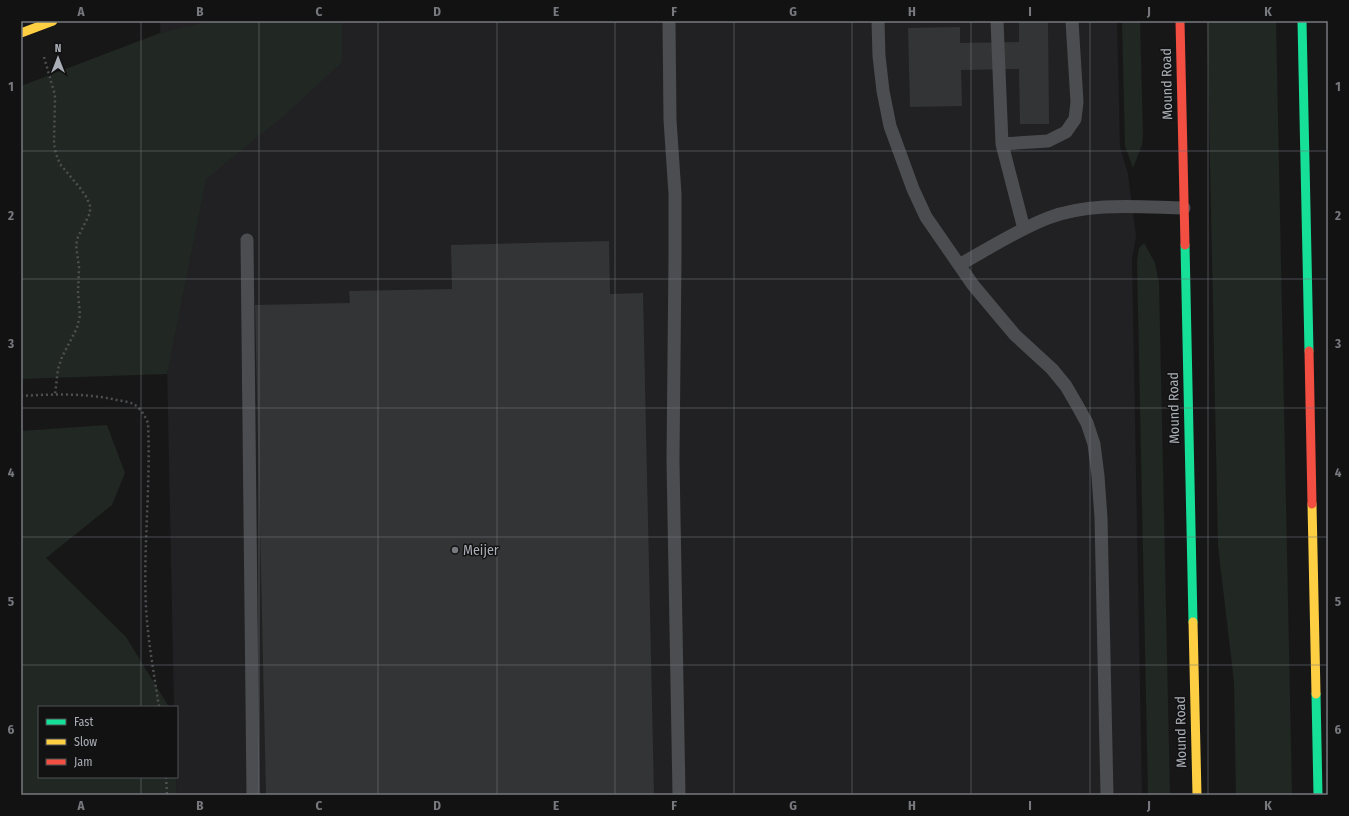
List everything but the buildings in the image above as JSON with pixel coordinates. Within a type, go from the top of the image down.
[{"type":"main road","points":[[21,33],[52,21]]},
{"type":"main road","name":"Mound Road","points":[[1180,21],[1197,795]]},
{"type":"main road","points":[[1302,21],[1318,795]]},
{"type":"lane","points":[[669,21],[670,120],[675,217],[673,461],[678,795]]},
{"type":"lane","points":[[878,21],[879,56],[883,91],[890,126],[912,188],[926,217],[973,285],[1015,335],[1052,369],[1066,386],[1087,423],[1094,444],[1101,511],[1108,795]]},
{"type":"lane","points":[[996,21],[1002,144],[1024,229]]},
{"type":"lane","points":[[1002,144],[1048,141],[1066,132],[1075,120],[1077,102],[1072,21]]},
{"type":"lane","points":[[959,265],[1024,229],[1048,218],[1072,211],[1117,206],[1184,208]]},
{"type":"lane","points":[[246,240],[254,795]]},
{"type":"path","points":[[44,57],[55,95],[54,144],[56,154],[60,164],[80,188],[87,198],[90,206],[90,213],[78,237],[76,246],[79,267],[78,293],[80,315],[77,328],[62,357],[58,369],[55,394]]},
{"type":"path","points":[[21,396],[55,394],[105,397],[128,402],[136,406],[144,415],[148,423],[149,482],[146,556],[146,608],[149,641],[159,706]]},
{"type":"path","points":[[166,778],[167,795]]},
{"type":"shaded area","points":[[160,21],[1117,21],[1120,147],[1128,174],[1136,237],[1132,259],[1142,795],[176,795],[176,778],[178,778],[178,706],[174,706]]},
{"type":"shaded area","points":[[212,21],[342,21],[342,62],[286,114],[206,179],[167,374],[21,379],[21,86],[160,33]]},
{"type":"shaded area","points":[[1122,21],[1140,21],[1143,134],[1142,145],[1133,168],[1125,146]]},
{"type":"shaded area","points":[[1207,21],[1276,21],[1292,795],[1236,795],[1234,682],[1218,546]]},
{"type":"shaded area","points":[[1144,243],[1155,263],[1159,283],[1170,795],[1148,795],[1137,261],[1139,248]]},
{"type":"shaded area","points":[[107,425],[125,473],[112,505],[46,558],[126,637],[168,706],[38,706],[38,778],[176,778],[176,795],[21,795],[21,431]]},
{"type":"traffic: fast","points":[[1302,21],[1309,351]]},
{"type":"traffic: fast","points":[[1185,245],[1193,622]]},
{"type":"traffic: fast","points":[[1316,694],[1318,795]]},
{"type":"traffic: slow","points":[[21,33],[53,21]]},
{"type":"traffic: slow","points":[[1312,504],[1316,694]]},
{"type":"traffic: slow","points":[[1193,622],[1197,795]]},
{"type":"traffic: jam","points":[[1180,21],[1185,245]]},
{"type":"traffic: jam","points":[[1309,351],[1312,504]]},
{"type":"place","name":"Meijer","points":[[455,550]]}]
